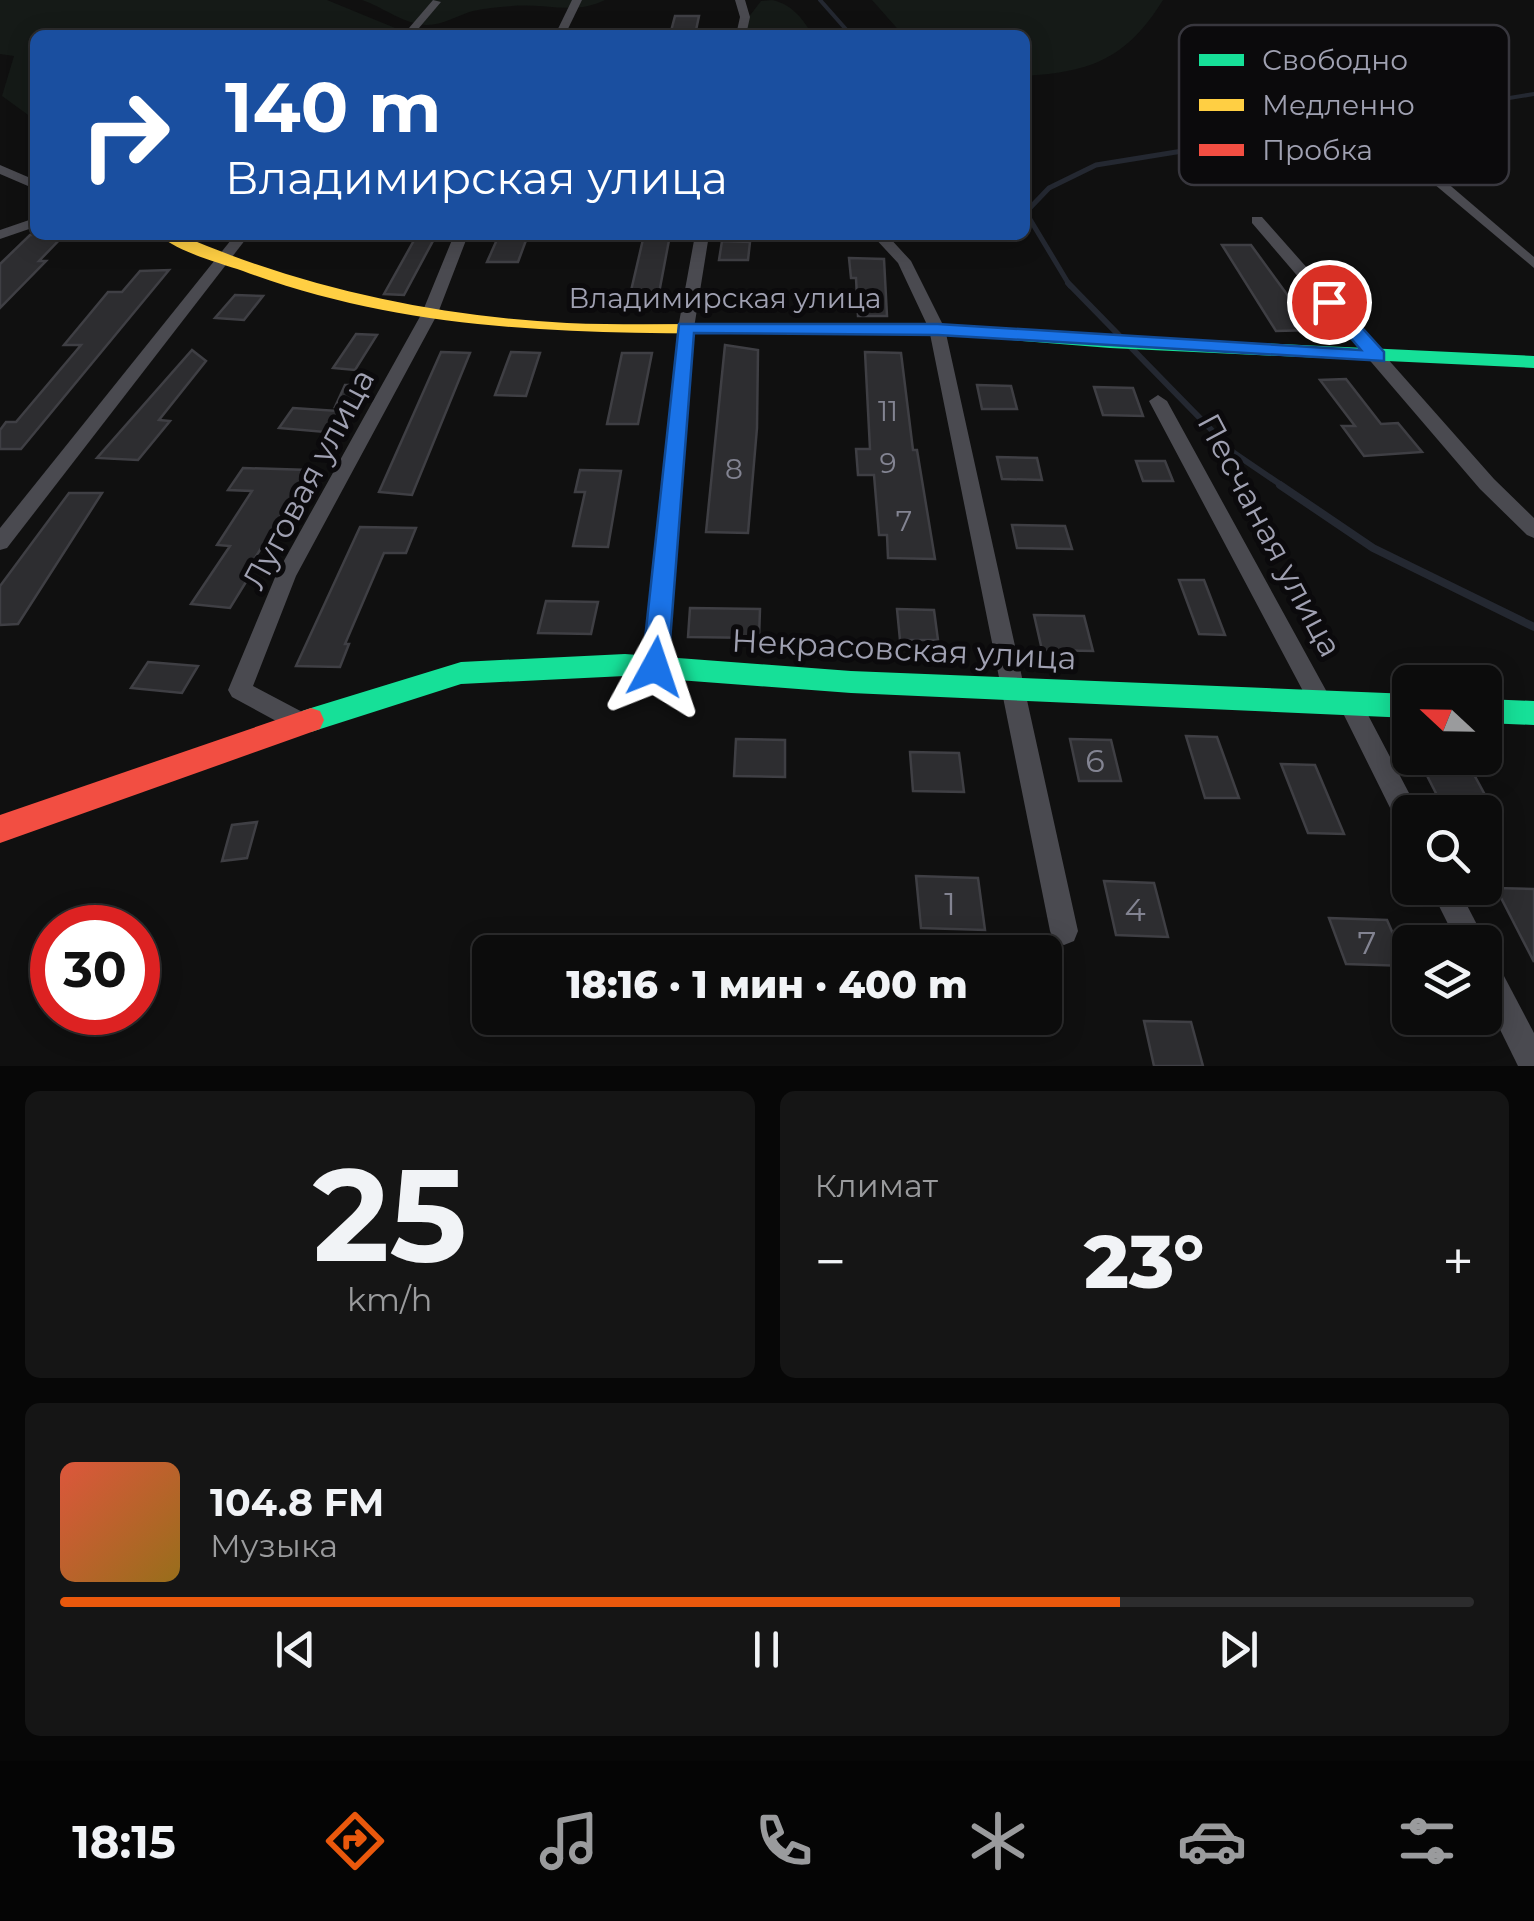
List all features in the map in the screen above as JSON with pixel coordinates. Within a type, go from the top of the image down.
[{"type":"street","points":[[562,30],[577,0]]},
{"type":"street","points":[[740,0],[742,30]]},
{"type":"street","points":[[412,30],[436,2]]},
{"type":"street","points":[[0,169],[30,184]]},
{"type":"street","points":[[1442,185],[1534,264]]},
{"type":"street","points":[[1257,220],[1487,484],[1534,530]]},
{"type":"street","points":[[0,235],[30,224]]},
{"type":"street","name":"Владимирская улица","points":[[178,240],[221,260],[373,302],[430,313],[565,328],[938,329],[1110,342],[1534,362]]},
{"type":"street","points":[[0,542],[238,240]]},
{"type":"street","name":"Луговая улица","points":[[300,723],[240,690],[286,575],[430,313],[459,240]]},
{"type":"street","points":[[655,667],[686,328],[701,240]]},
{"type":"street","points":[[884,240],[904,261],[938,329],[1064,931]]},
{"type":"street","name":"Песчаная улица","points":[[1158,401],[1320,702]]},
{"type":"street","name":"Некрасовская улица","points":[[0,829],[300,723],[461,672],[655,667],[852,682],[1392,705]]},
{"type":"street","points":[[1350,703],[1397,795]]},
{"type":"street","points":[[1502,712],[1534,713]]},
{"type":"street","points":[[1502,1002],[1534,1065]]},
{"type":"shaded area","points":[[0,0],[327,0],[400,30],[30,30],[30,116],[2,96],[14,56],[0,54]]},
{"type":"shaded area","points":[[362,0],[605,0],[571,8],[487,8],[427,25],[402,19]]},
{"type":"shaded area","points":[[872,0],[1163,0],[1136,36],[1106,58],[1049,74],[1030,76],[1030,30],[899,30]]},
{"type":"shaded area","points":[[761,1],[785,5],[809,30],[746,30],[745,22]]},
{"type":"building","points":[[675,16],[699,16],[696,30],[671,30]]},
{"type":"building","points":[[30,235],[30,240],[59,240],[39,261],[46,261],[0,308],[0,264]]},
{"type":"building","points":[[414,240],[433,240],[404,295],[384,294]]},
{"type":"building","points":[[497,240],[526,240],[518,262],[487,262]]},
{"type":"building","points":[[643,240],[669,240],[656,309],[627,308]]},
{"type":"building","points":[[722,241],[750,242],[748,260],[719,260]]},
{"type":"building","points":[[1222,245],[1251,245],[1313,330],[1276,331]]},
{"type":"building","points":[[849,258],[884,259],[887,316],[858,316],[856,278],[851,278]]},
{"type":"building","points":[[169,270],[21,449],[0,449],[0,430],[6,422],[16,422],[81,345],[64,345],[108,292],[122,292],[140,271]]},
{"type":"building","points":[[235,295],[263,296],[244,320],[215,318]]},
{"type":"building","points":[[356,334],[377,335],[355,370],[333,368]]},
{"type":"building","points":[[725,345],[758,350],[757,428],[748,533],[706,532]]},
{"type":"building","points":[[192,350],[206,361],[159,420],[170,421],[138,460],[97,458]]},
{"type":"building","points":[[441,352],[470,353],[412,495],[379,492]]},
{"type":"building","points":[[511,352],[540,353],[526,396],[495,395]]},
{"type":"building","points":[[865,352],[901,353],[913,450],[917,450],[935,559],[888,558],[887,535],[879,535],[874,475],[858,475],[856,449],[870,449]]},
{"type":"building","points":[[622,353],[652,353],[638,424],[607,424]]},
{"type":"building","points":[[1346,379],[1381,424],[1398,423],[1422,452],[1364,456],[1342,426],[1355,426],[1320,380]]},
{"type":"building","points":[[345,385],[367,385],[358,407],[335,407]]},
{"type":"building","points":[[977,385],[1011,386],[1017,409],[982,409]]},
{"type":"building","points":[[1094,387],[1133,388],[1143,416],[1103,415]]},
{"type":"building","points":[[293,408],[339,411],[325,432],[279,428]]},
{"type":"building","points":[[997,457],[1037,458],[1042,480],[1002,479]]},
{"type":"building","points":[[1136,461],[1165,461],[1173,481],[1143,481]]},
{"type":"building","points":[[243,468],[309,470],[244,576],[249,577],[230,608],[191,604],[230,546],[217,545],[252,491],[228,490]]},
{"type":"building","points":[[580,470],[621,471],[608,547],[573,546],[585,492],[575,492]]},
{"type":"building","points":[[69,493],[102,493],[18,624],[0,625],[0,586]]},
{"type":"building","points":[[1012,525],[1065,526],[1072,549],[1017,548]]},
{"type":"building","points":[[360,527],[416,528],[406,553],[384,553],[345,644],[349,644],[340,667],[296,666]]},
{"type":"building","points":[[1179,580],[1204,580],[1225,635],[1199,634]]},
{"type":"building","points":[[546,601],[598,602],[591,634],[538,633]]},
{"type":"building","points":[[690,608],[760,609],[759,638],[688,637]]},
{"type":"building","points":[[897,609],[934,610],[938,640],[900,640]]},
{"type":"building","points":[[1034,615],[1084,616],[1093,651],[1042,650]]},
{"type":"building","points":[[148,662],[198,666],[182,693],[131,688]]},
{"type":"building","points":[[1186,736],[1217,737],[1239,798],[1205,798]]},
{"type":"building","points":[[736,739],[785,740],[785,777],[734,776]]},
{"type":"building","points":[[1070,739],[1111,740],[1121,781],[1079,781]]},
{"type":"building","points":[[910,752],[959,753],[964,792],[913,791]]},
{"type":"building","points":[[1281,764],[1315,765],[1344,834],[1308,833]]},
{"type":"building","points":[[1427,775],[1474,775],[1485,795],[1437,795]]},
{"type":"building","points":[[257,822],[247,858],[222,861],[232,825]]},
{"type":"building","points":[[916,876],[978,878],[985,930],[921,928]]},
{"type":"building","points":[[1104,881],[1154,883],[1168,937],[1116,935]]},
{"type":"building","points":[[1502,888],[1534,889],[1534,962],[1502,900]]},
{"type":"building","points":[[1329,918],[1387,920],[1392,932],[1392,966],[1346,964]]},
{"type":"building","points":[[1144,1021],[1191,1022],[1203,1066],[1154,1066]]},
{"type":"waterway","points":[[820,0],[847,30]]},
{"type":"waterway","points":[[1509,98],[1534,94]]},
{"type":"waterway","points":[[1030,208],[1049,188],[1096,165],[1179,152]]},
{"type":"waterway","points":[[1030,219],[1069,284]]},
{"type":"waterway","points":[[1069,284],[1234,453],[1284,487]]},
{"type":"waterway","points":[[1280,485],[1373,548],[1534,627]]},
{"type":"traffic: fast","points":[[781,329],[937,329],[1110,342],[1534,362]]},
{"type":"traffic: fast","points":[[311,720],[461,673],[625,665],[851,682],[1392,705]]},
{"type":"traffic: fast","points":[[1502,712],[1534,713]]},
{"type":"traffic: slow","points":[[179,240],[312,288],[465,319],[594,329],[781,329]]},
{"type":"traffic: jam","points":[[0,829],[311,720]]},
{"type":"route","points":[[655,667],[686,328],[938,329],[1377,356],[1329,302]]}]
